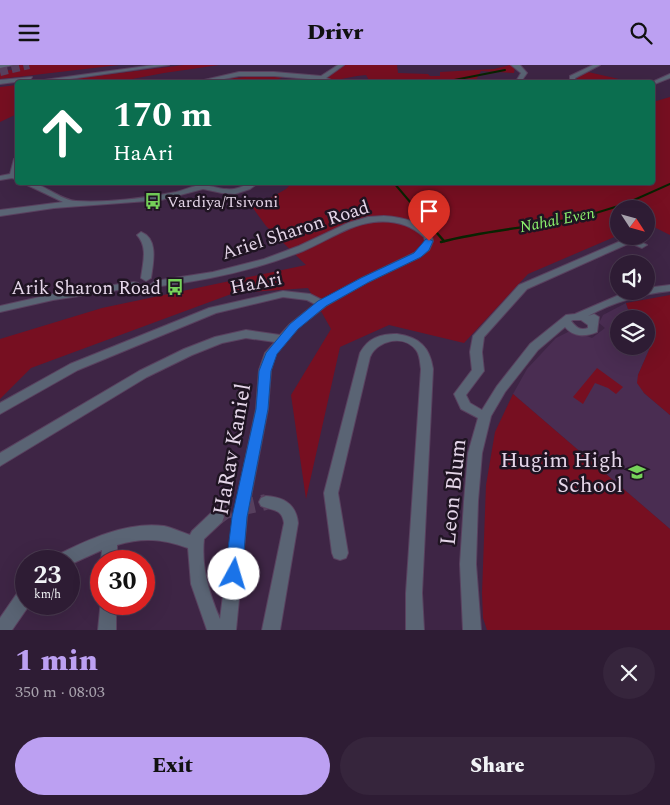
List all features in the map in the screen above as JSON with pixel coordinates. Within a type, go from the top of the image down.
[{"type":"street","points":[[0,66],[10,65]]},
{"type":"street","points":[[28,80],[134,65]]},
{"type":"street","points":[[48,80],[166,65]]},
{"type":"street","points":[[208,80],[239,74],[274,74],[317,80],[340,65]]},
{"type":"street","points":[[516,66],[526,65]]},
{"type":"street","points":[[572,80],[572,77],[597,65]]},
{"type":"street","points":[[516,66],[524,73],[519,80]]},
{"type":"street","points":[[655,82],[670,76]]},
{"type":"street","points":[[0,84],[15,82]]},
{"type":"street","points":[[0,84],[15,83]]},
{"type":"street","points":[[0,178],[15,177]]},
{"type":"street","points":[[31,185],[71,204]]},
{"type":"street","points":[[0,213],[71,204],[135,200],[189,191],[203,185]]},
{"type":"street","points":[[208,185],[232,193],[250,185]]},
{"type":"street","name":"Ariel Sharon Road","points":[[158,283],[184,281],[212,275],[276,257],[301,249],[367,220],[385,219],[407,222],[428,236],[429,241],[426,248],[417,255],[365,280],[322,304]]},
{"type":"street","points":[[141,235],[149,243],[146,278]]},
{"type":"street","points":[[485,416],[465,406],[461,401],[460,394],[478,371],[476,352],[479,336],[524,287],[619,245]]},
{"type":"street","points":[[0,309],[54,297],[134,285],[139,280],[146,278],[154,279],[158,283],[153,289],[143,291],[137,290],[134,285]]},
{"type":"street","points":[[579,316],[601,305],[633,294],[670,288]]},
{"type":"street","name":"HaAri","points":[[0,409],[74,367],[213,310],[283,294],[310,297],[322,304]]},
{"type":"street","points":[[0,460],[144,374],[188,352],[218,340],[246,334],[282,339],[322,304]]},
{"type":"street","points":[[579,316],[592,323],[601,305]]},
{"type":"street","name":"Leon Blum","points":[[473,626],[468,564],[471,501],[475,453],[485,416],[501,389],[534,347],[550,336],[570,317],[579,316]]},
{"type":"street","points":[[566,322],[568,327],[575,331]]},
{"type":"street","name":"Leon Blum","points":[[550,336],[575,331],[583,333],[591,331],[594,327],[592,323]]},
{"type":"street","points":[[340,553],[331,493],[360,367],[368,349],[373,343],[382,338],[407,340],[419,347],[425,355],[427,369],[414,593],[415,630]]},
{"type":"street","name":"HaRav Kaniel","points":[[227,630],[240,517],[262,409],[265,371],[271,353],[282,339]]},
{"type":"street","points":[[266,502],[277,503],[285,507],[291,514],[291,523],[271,630]]},
{"type":"street","points":[[216,630],[197,580],[194,561],[197,536],[217,517]]},
{"type":"street","points":[[80,551],[110,540],[162,533],[195,544]]},
{"type":"street","points":[[110,540],[110,550]]},
{"type":"street","points":[[2,630],[15,611]]},
{"type":"street","points":[[107,630],[108,615]]},
{"type":"shaded area","points":[[15,65],[119,65],[0,79],[0,71],[12,70]]},
{"type":"shaded area","points":[[184,65],[219,65],[127,80],[64,80]]},
{"type":"shaded area","points":[[345,65],[397,65],[398,73],[428,74],[430,76],[440,76],[440,72],[494,69],[510,65],[515,67],[514,73],[481,71],[476,80],[369,80],[366,75],[336,79],[326,79],[325,77]]},
{"type":"shaded area","points":[[588,72],[623,80],[578,80],[576,77]]},
{"type":"shaded area","points":[[255,76],[284,77],[276,80],[217,80]]},
{"type":"shaded area","points":[[15,85],[15,115],[0,122],[0,87]]},
{"type":"shaded area","points":[[670,97],[670,235],[655,228],[655,200],[610,200],[610,239],[528,274],[464,343],[389,325],[340,347],[306,499],[291,395],[331,329],[308,288],[234,293],[31,368],[0,399],[0,339],[102,308],[306,265],[266,226],[253,208],[290,185],[655,185],[655,101]]},
{"type":"shaded area","points":[[670,295],[670,415],[644,393],[637,383],[638,375],[647,355],[655,355],[655,310],[629,310],[626,303],[655,300],[655,298]]},
{"type":"shaded area","name":"Hugim High School","points":[[626,303],[629,310],[613,310]]},
{"type":"shaded area","name":"Hugim High School","points":[[610,311],[610,355],[647,355],[638,375],[644,393],[670,415],[670,529],[513,394],[527,369],[556,338],[568,332],[577,332],[592,338],[605,328],[599,323],[603,315]]},
{"type":"shaded area","points":[[597,368],[623,387],[616,394],[608,388],[595,383],[583,404],[573,397]]},
{"type":"shaded area","points":[[513,394],[670,529],[670,630],[487,630],[483,618],[482,593],[486,485],[495,432]]},
{"type":"waterway","points":[[454,80],[505,70]]},
{"type":"waterway","name":"Nahal Even","points":[[586,216],[625,204],[670,184]]},
{"type":"waterway","points":[[396,185],[422,216]]},
{"type":"waterway","points":[[421,215],[444,241]]},
{"type":"waterway","name":"Nahal Even","points":[[586,216],[591,215]]},
{"type":"waterway","name":"Nahal Even","points":[[441,242],[586,216]]},
{"type":"tunnel","points":[[0,72],[29,65]]},
{"type":"tunnel","points":[[217,517],[225,511],[266,502]]},
{"type":"place","name":"Vardiya/Tsivoni","points":[[153,201]]},
{"type":"place","name":"Arik Sharon Road","points":[[175,287]]},
{"type":"place","name":"Hugim High School","points":[[637,472]]},
{"type":"route","points":[[234,574],[240,517],[262,409],[265,371],[271,353],[294,326],[322,304],[365,280],[417,255],[426,248],[429,241]]}]
